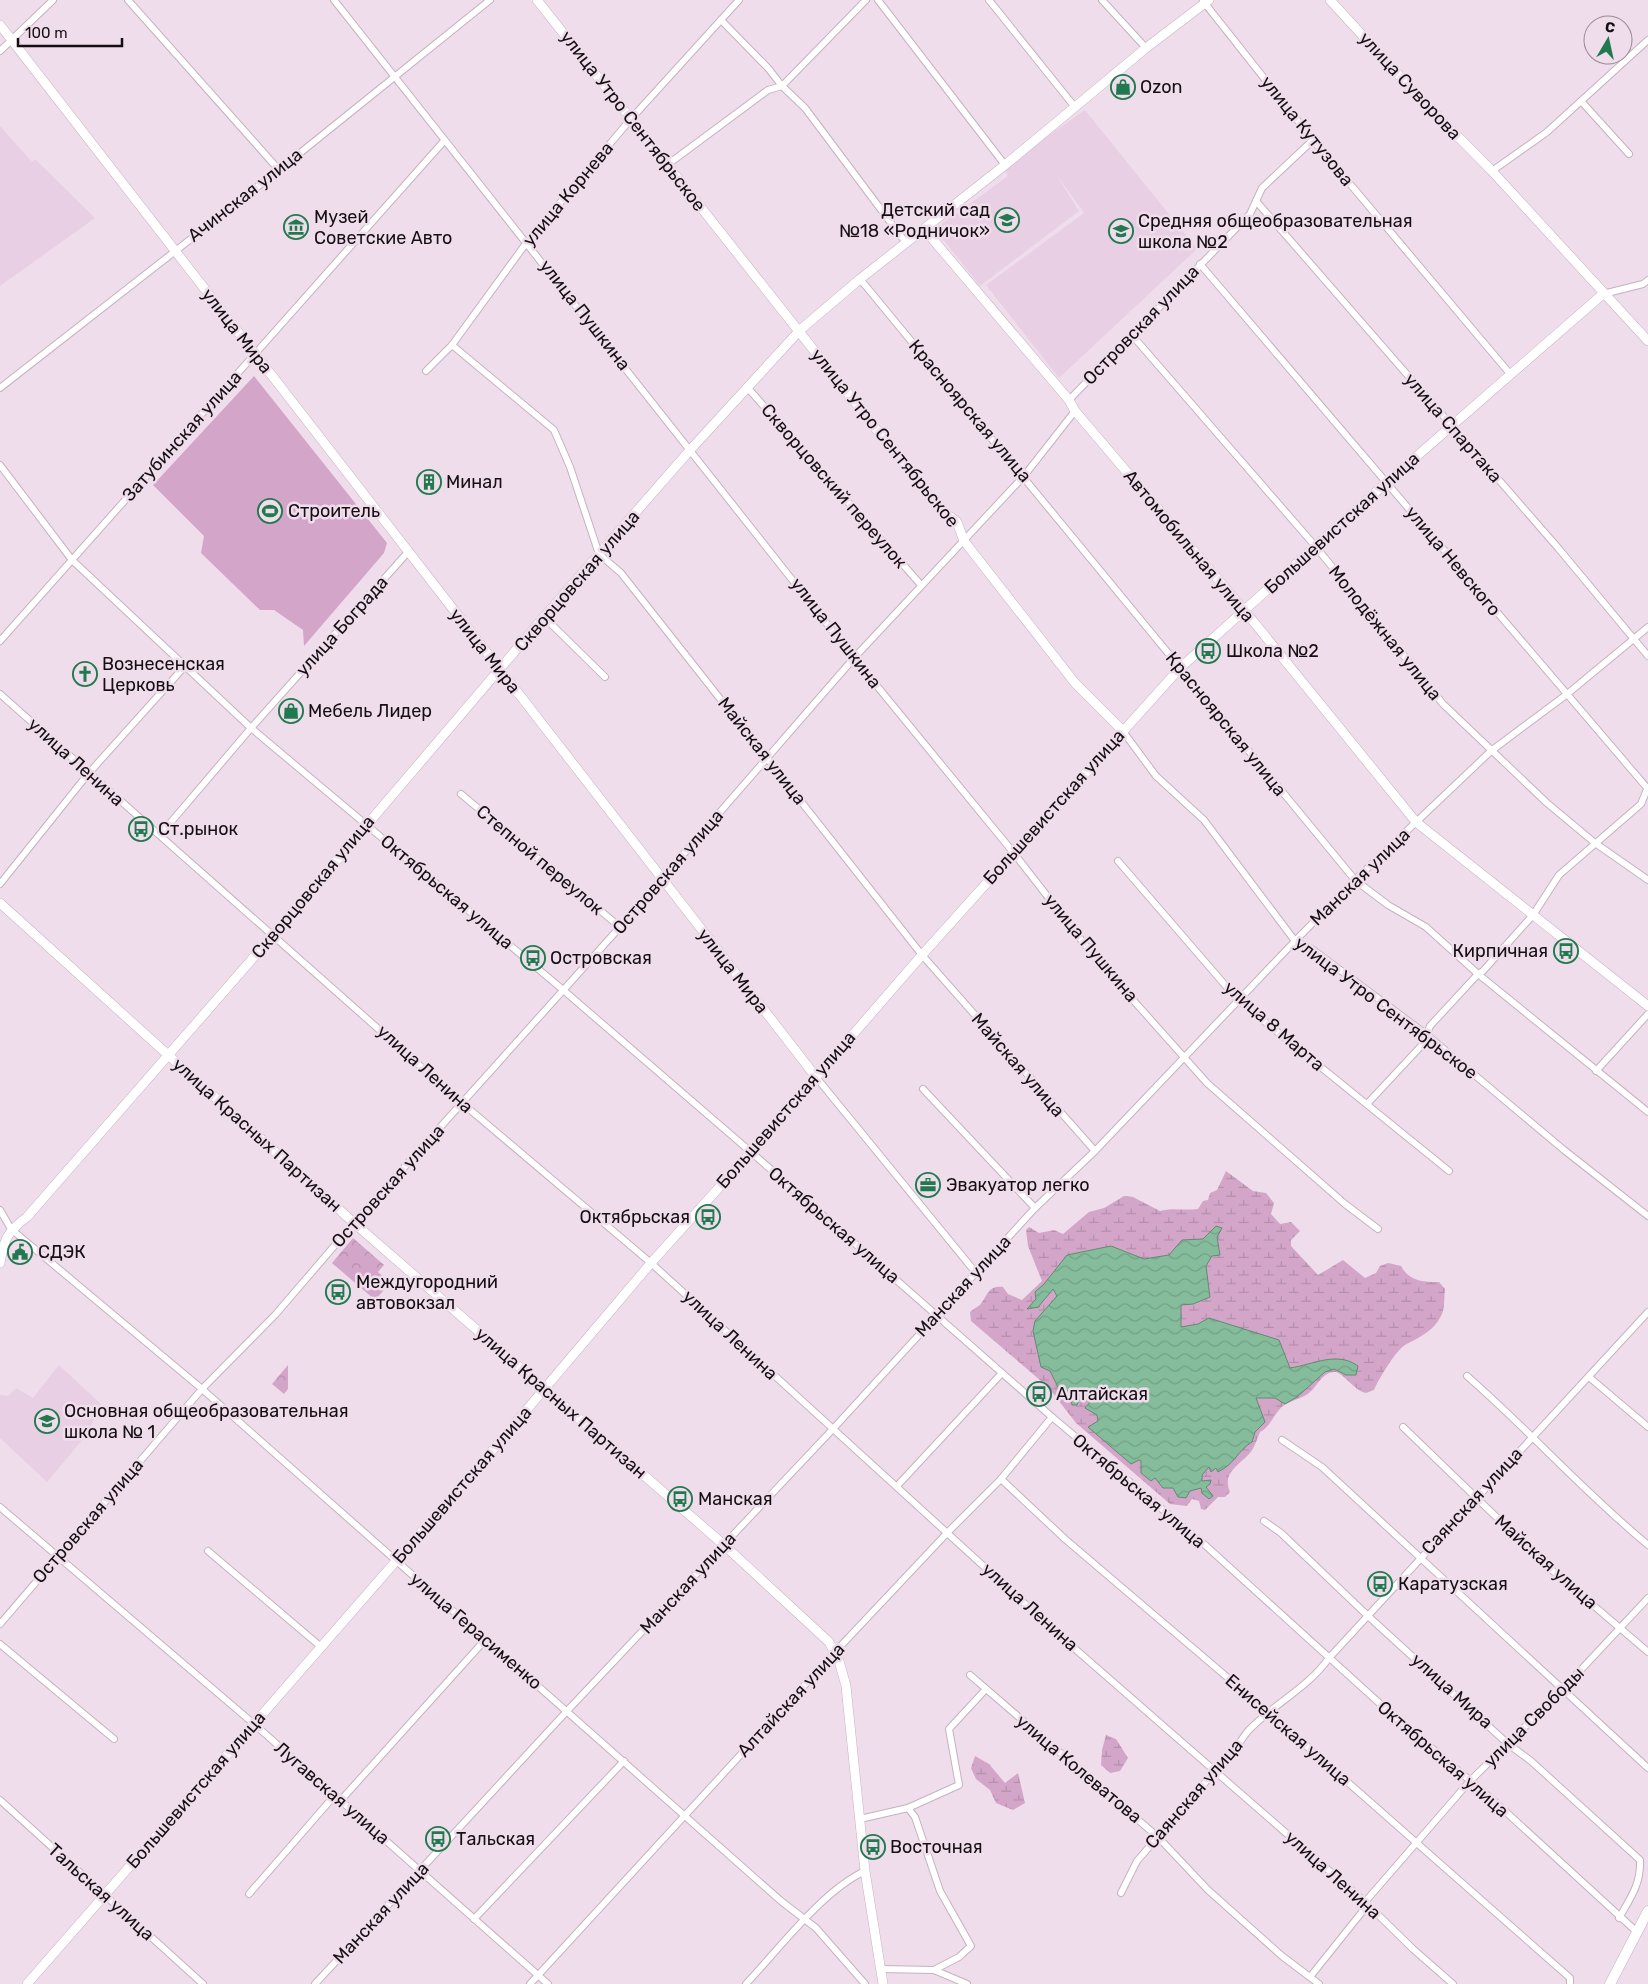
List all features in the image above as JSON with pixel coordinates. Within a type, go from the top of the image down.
[{"type":"main road","points":[[1610,1984],[1648,1911]]},
{"type":"street","points":[[0,51],[53,0]]},
{"type":"street","points":[[128,0],[279,170]]},
{"type":"street","name":"улица Пушкина","points":[[334,0],[444,141],[527,242],[691,449],[854,658],[1013,852],[1093,955],[1207,1083],[1345,1204],[1378,1229]]},
{"type":"street","name":"Ачинская улица","points":[[0,388],[174,250],[279,170],[394,75],[490,0]]},
{"type":"street","name":"улица Утро Сентябрьское","points":[[537,0],[630,120],[800,330],[937,506],[957,522],[964,541],[1075,683],[1122,730],[1156,776],[1204,820],[1295,941],[1312,949],[1426,1035],[1564,1150],[1648,1216]]},
{"type":"street","name":"улица Корнева","points":[[426,372],[452,345],[527,242],[630,120],[739,0]]},
{"type":"street","points":[[667,165],[768,90],[782,86],[866,0]]},
{"type":"street","points":[[878,0],[1005,165]]},
{"type":"street","points":[[989,0],[1074,106]]},
{"type":"street","points":[[1102,0],[1146,48]]},
{"type":"street","name":"улица Суворова","points":[[1330,0],[1416,94],[1492,171],[1603,294],[1648,340]]},
{"type":"street","name":"Скворцовская улица","points":[[11,1229],[27,1216],[274,934],[366,824],[500,671],[544,617],[691,449],[800,330],[860,279],[1005,165],[1074,106],[1205,1]]},
{"type":"street","name":"улица Кутузова","points":[[1205,1],[1312,140],[1511,375]]},
{"type":"street","points":[[721,20],[805,108],[906,243]]},
{"type":"street","name":"улица Мира","points":[[0,25],[661,880],[816,1077],[976,1274]]},
{"type":"street","points":[[1492,171],[1547,132],[1648,40]]},
{"type":"street","points":[[1581,101],[1629,154]]},
{"type":"street","name":"Островская улица","points":[[1069,400],[1131,334],[1250,214],[1262,188],[1312,140]]},
{"type":"street","name":"Затубинская улица","points":[[0,641],[444,141]]},
{"type":"street","name":"улица Спартака","points":[[1256,201],[1648,656]]},
{"type":"street","name":"Автомобильная улица","points":[[924,229],[1244,610],[1416,822],[1648,1006]]},
{"type":"street","name":"улица Невского","points":[[1200,264],[1566,695],[1648,788]]},
{"type":"street","name":"Красноярская улица","points":[[860,279],[1024,476],[1354,880],[1388,904],[1426,927],[1478,974],[1648,1112]]},
{"type":"street","points":[[1603,294],[1643,284],[1648,280]]},
{"type":"street","name":"Большевистская улица","points":[[27,1984],[546,1388],[652,1263],[1122,730],[1180,668],[1386,483],[1603,294]]},
{"type":"street","name":"Молодёжная улица","points":[[1131,334],[1316,547],[1443,704],[1547,803],[1595,843],[1648,880]]},
{"type":"street","points":[[452,345],[554,430],[570,467],[599,554]]},
{"type":"street","name":"Скворцовский переулок","points":[[747,387],[921,585]]},
{"type":"street","name":"Островская улица","points":[[0,1624],[202,1388],[274,1315],[354,1223],[620,927],[854,658],[1024,476],[1075,411]]},
{"type":"street","name":"Октябрьская улица","points":[[0,466],[72,560],[251,728],[562,990],[751,1152],[1052,1417],[1205,1545],[1329,1658],[1469,1782],[1494,1801],[1575,1874],[1619,1918],[1637,1932]]},
{"type":"street","name":"улица Бограда","points":[[160,836],[251,728],[408,552]]},
{"type":"street","name":"Майская улица","points":[[599,554],[621,573],[922,955],[1095,1151]]},
{"type":"street","points":[[544,617],[605,677]]},
{"type":"street","name":"Манская улица","points":[[315,1984],[567,1711],[832,1430],[1035,1208],[1095,1151],[1354,880],[1491,751],[1566,695],[1648,627]]},
{"type":"street","points":[[0,884],[88,774],[185,666]]},
{"type":"street","name":"улица Ленина","points":[[0,694],[88,774],[274,934],[462,1103],[652,1263],[832,1430],[948,1532],[1058,1634],[1365,1902],[1413,1949],[1453,1984]]},
{"type":"street","points":[[1367,1104],[1423,1044],[1430,1026],[1533,915],[1559,875],[1642,804],[1648,788]]},
{"type":"street","name":"Степной переулок","points":[[461,794],[620,927]]},
{"type":"street","name":"улица 8 Марта","points":[[1118,861],[1238,1000],[1449,1171]]},
{"type":"street","name":"улица Красных Партизан","points":[[0,903],[354,1223],[546,1388],[724,1545],[820,1633],[836,1652],[846,1686],[865,1871],[883,1984]]},
{"type":"street","points":[[1596,1071],[1648,1014]]},
{"type":"street","points":[[923,1089],[1035,1208]]},
{"type":"street","points":[[0,1210],[11,1229],[3,1247],[0,1263]]},
{"type":"street","name":"улица Герасименко","points":[[11,1229],[202,1388],[485,1640],[805,1920],[844,1958],[865,1984]]},
{"type":"street","name":"Саянская улица","points":[[1121,1892],[1137,1860],[1216,1770],[1226,1763],[1248,1732],[1268,1712],[1286,1701],[1318,1674],[1329,1658],[1419,1558],[1648,1312]]},
{"type":"street","points":[[1642,1318],[1648,1324]]},
{"type":"street","points":[[897,1486],[1002,1373]]},
{"type":"street","points":[[1467,1376],[1500,1405],[1616,1518],[1648,1545]]},
{"type":"street","points":[[1589,1377],[1648,1427]]},
{"type":"street","name":"Алтайская улица","points":[[530,1984],[836,1652],[948,1532],[1001,1479],[1052,1417]]},
{"type":"street","name":"Майская улица","points":[[1403,1427],[1546,1565],[1648,1652]]},
{"type":"street","points":[[1282,1440],[1322,1467],[1648,1768]]},
{"type":"street","name":"Енисейская улица","points":[[1001,1479],[1065,1539],[1268,1712],[1570,1978],[1570,1984]]},
{"type":"street","name":"Лугавская улица","points":[[0,1507],[57,1558],[254,1724],[548,1984]]},
{"type":"street","name":"улица Мира","points":[[1264,1521],[1281,1532],[1368,1616],[1508,1744],[1531,1761],[1640,1860],[1641,1875],[1619,1918]]},
{"type":"street","points":[[208,1551],[320,1646]]},
{"type":"street","name":"улица Свободы","points":[[1310,1977],[1362,1912],[1365,1902],[1469,1782],[1563,1689],[1648,1598]]},
{"type":"street","points":[[341,1800],[485,1640]]},
{"type":"street","points":[[0,1644],[114,1739]]},
{"type":"street","name":"улица Колеватова","points":[[970,1675],[1158,1836],[1208,1890],[1282,1956],[1319,1984]]},
{"type":"street","points":[[860,1819],[908,1808],[959,1785],[949,1729],[986,1689]]},
{"type":"street","points":[[474,1919],[624,1761]]},
{"type":"street","points":[[250,1894],[335,1795]]},
{"type":"street","name":"Тальская улица","points":[[0,1800],[203,1984]]},
{"type":"street","points":[[908,1808],[915,1818],[940,1891],[971,1946],[959,1957],[934,1970]]},
{"type":"street","points":[[746,1984],[805,1920],[847,1880],[865,1871]]},
{"type":"street","points":[[880,1969],[934,1970],[967,1984]]},
{"type":"shaded area","name":"Средняя общеобразовательная школа №2","points":[[1085,110],[1197,249],[1059,378],[986,285],[1084,213],[1056,174],[1079,211],[980,286],[935,229],[1008,176],[1005,171],[1043,139]]},
{"type":"shaded area","points":[[0,126],[32,162],[35,159],[95,218],[0,286]]},
{"type":"shaded area","name":"Основная общеобразовательная школа № 1","points":[[59,1365],[102,1405],[84,1438],[47,1482],[0,1438],[0,1395],[8,1396],[16,1388],[33,1398]]},
{"type":"green space","name":"Строитель","points":[[254,376],[387,543],[384,553],[304,646],[303,630],[274,610],[260,610],[201,553],[204,536],[153,485]]},
{"type":"green space","points":[[1226,1171],[1253,1191],[1266,1193],[1274,1203],[1271,1214],[1280,1224],[1291,1222],[1300,1231],[1291,1240],[1291,1246],[1318,1275],[1343,1260],[1365,1278],[1376,1273],[1380,1266],[1388,1263],[1401,1266],[1408,1275],[1417,1280],[1439,1282],[1445,1289],[1443,1310],[1438,1321],[1425,1334],[1401,1348],[1379,1379],[1374,1390],[1366,1393],[1357,1389],[1338,1373],[1331,1372],[1327,1374],[1309,1393],[1282,1407],[1260,1432],[1251,1452],[1232,1470],[1228,1480],[1230,1492],[1225,1497],[1218,1497],[1205,1510],[1201,1509],[1199,1501],[1192,1499],[1187,1506],[1170,1504],[1076,1423],[1048,1387],[971,1321],[970,1312],[980,1305],[991,1289],[1003,1287],[1008,1294],[1022,1300],[1042,1281],[1028,1246],[1026,1230],[1029,1227],[1039,1233],[1054,1230],[1063,1234],[1089,1212],[1104,1208],[1124,1196],[1133,1197],[1160,1211],[1198,1209],[1203,1201],[1208,1200],[1210,1193],[1217,1190]]},
{"type":"green space","points":[[353,1238],[384,1265],[378,1272],[390,1283],[375,1300],[332,1263]]},
{"type":"green space","points":[[288,1365],[288,1389],[284,1394],[272,1384]]},
{"type":"green space","points":[[1106,1735],[1116,1739],[1128,1758],[1120,1771],[1110,1773],[1101,1765]]},
{"type":"green space","points":[[975,1756],[989,1764],[1005,1783],[1018,1773],[1025,1803],[1013,1810],[996,1803],[990,1790],[976,1779],[971,1768]]},
{"type":"water","points":[[1216,1226],[1222,1228],[1217,1237],[1220,1255],[1212,1256],[1206,1266],[1210,1297],[1193,1304],[1181,1305],[1181,1327],[1198,1324],[1209,1318],[1279,1340],[1290,1368],[1334,1359],[1342,1359],[1358,1366],[1356,1375],[1346,1375],[1334,1369],[1325,1372],[1297,1397],[1285,1404],[1275,1398],[1256,1398],[1265,1422],[1255,1432],[1252,1442],[1233,1461],[1218,1472],[1216,1468],[1211,1472],[1209,1467],[1202,1475],[1202,1481],[1211,1480],[1210,1484],[1206,1487],[1213,1496],[1209,1499],[1202,1493],[1201,1488],[1190,1491],[1186,1498],[1178,1497],[1173,1488],[1163,1488],[1155,1478],[1151,1481],[1141,1473],[1141,1461],[1139,1460],[1131,1464],[1088,1427],[1098,1421],[1097,1415],[1085,1408],[1091,1401],[1091,1397],[1079,1400],[1077,1405],[1072,1405],[1070,1394],[1064,1387],[1058,1387],[1050,1371],[1041,1367],[1033,1331],[1035,1321],[1057,1296],[1053,1289],[1039,1307],[1027,1309],[1036,1299],[1035,1292],[1044,1284],[1067,1255],[1111,1246],[1144,1259],[1169,1255],[1182,1240],[1203,1239]]},
{"type":"place","name":"Ozon","points":[[1123,87]]},
{"type":"place","name":"Детский сад №18 «Родничок»","points":[[1007,220]]},
{"type":"place","name":"Музей Советские Авто","points":[[296,227]]},
{"type":"place","name":"Средняя общеобразовательная школа №2","points":[[1121,231]]},
{"type":"place","name":"Минал","points":[[429,482]]},
{"type":"place","name":"Строитель","points":[[270,511]]},
{"type":"place","name":"Школа №2","points":[[1208,651]]},
{"type":"place","name":"Вознесенская Церковь","points":[[85,674]]},
{"type":"place","name":"Мебель Лидер","points":[[291,711]]},
{"type":"place","name":"Ст.рынок","points":[[141,829]]},
{"type":"place","name":"Кирпичная","points":[[1566,951]]},
{"type":"place","name":"Островская","points":[[533,958]]},
{"type":"place","name":"Эвакуатор легко","points":[[928,1185]]},
{"type":"place","name":"Октябрьская","points":[[708,1217]]},
{"type":"place","name":"СДЭК","points":[[20,1252]]},
{"type":"place","name":"Междугородний автовокзал","points":[[338,1292]]},
{"type":"place","name":"Алтайская","points":[[1039,1394]]},
{"type":"place","name":"Основная общеобразовательная школа № 1","points":[[47,1421]]},
{"type":"place","name":"Манская","points":[[680,1499]]},
{"type":"place","name":"Каратузская","points":[[1380,1584]]},
{"type":"place","name":"Тальская","points":[[438,1839]]},
{"type":"place","name":"Восточная","points":[[873,1847]]}]
